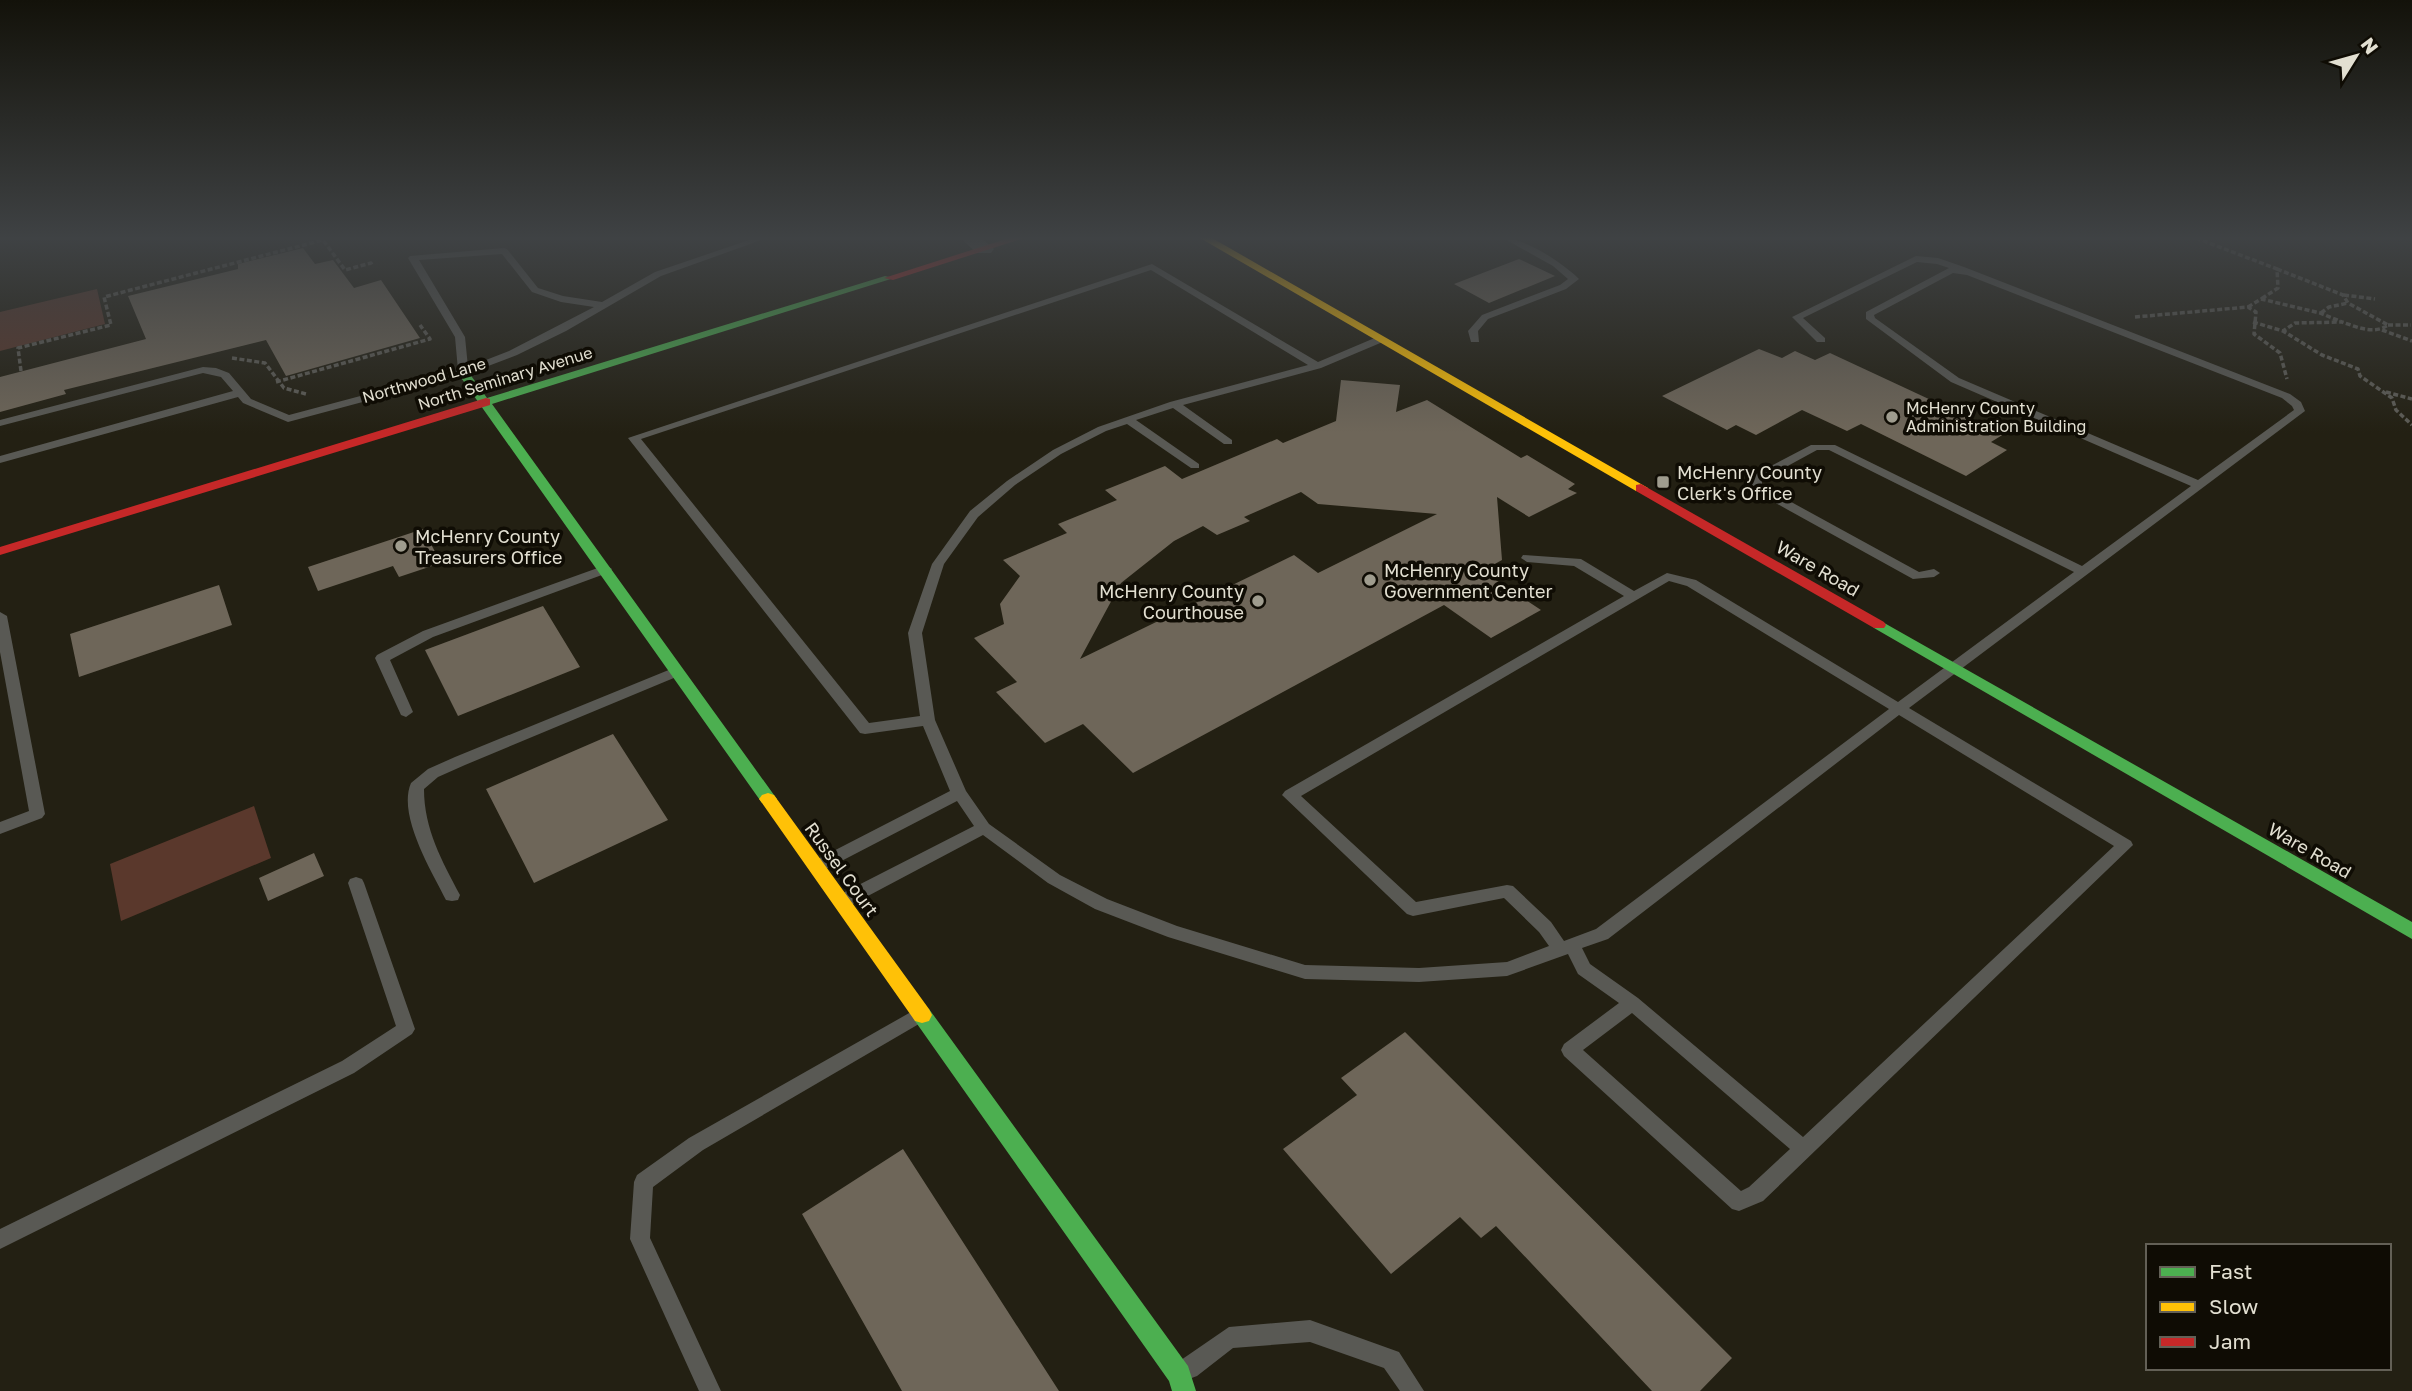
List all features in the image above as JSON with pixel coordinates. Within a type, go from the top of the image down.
[{"type":"street","name":"North Seminary Avenue","points":[[0,551],[486,402],[792,303]]},
{"type":"street","name":"Ware Road","points":[[1318,303],[2412,931]]},
{"type":"street","name":"Russel Court","points":[[463,372],[606,569],[1182,1383]]},
{"type":"lane","points":[[440,303],[460,337],[463,372]]},
{"type":"lane","points":[[589,303],[604,305]]},
{"type":"lane","name":"Northwood Lane","points":[[0,423],[203,370],[216,370],[225,375],[247,401],[288,419],[463,372],[513,353],[608,303]]},
{"type":"lane","points":[[928,720],[865,729],[634,438],[1043,303]]},
{"type":"lane","points":[[1212,303],[1317,366]]},
{"type":"lane","points":[[1475,340],[1473,331],[1485,317],[1522,303]]},
{"type":"lane","points":[[1821,340],[1797,317],[1826,303]]},
{"type":"lane","points":[[1890,303],[1869,314],[1871,319],[1955,380],[2199,485]]},
{"type":"lane","points":[[1381,339],[1317,366],[1174,404],[1129,419],[1057,452],[1011,483],[974,514],[938,564],[915,633],[928,720],[959,793],[984,828],[1054,879],[1101,904],[1174,932],[1305,972],[1419,975],[1507,968],[1602,934],[1953,667],[2300,411],[2297,404],[2286,396],[2048,303]]},
{"type":"lane","points":[[0,460],[239,393]]},
{"type":"lane","points":[[1174,404],[1228,442]]},
{"type":"lane","points":[[1129,419],[1195,467]]},
{"type":"lane","points":[[1934,573],[1917,576],[1756,488],[1756,478],[1815,447],[1831,447],[2082,571]]},
{"type":"lane","points":[[1527,558],[1577,562],[1633,596]]},
{"type":"lane","points":[[406,712],[382,659],[428,634],[606,569]]},
{"type":"lane","points":[[1632,1003],[1570,1050],[1739,1202],[1756,1194],[2125,845],[1684,580],[1667,577],[1290,795],[1413,909],[1507,891],[1566,947],[1584,969],[1632,1003],[1802,1148]]},
{"type":"lane","points":[[0,616],[37,814],[0,828]]},
{"type":"lane","points":[[452,895],[425,845],[415,799],[416,787],[433,773],[451,765],[678,671]]},
{"type":"lane","points":[[817,867],[959,793]]},
{"type":"lane","points":[[842,901],[984,828]]},
{"type":"lane","points":[[0,1239],[348,1067],[405,1029],[356,883]]},
{"type":"lane","points":[[710,1391],[640,1239],[644,1182],[695,1144],[922,1014]]},
{"type":"lane","points":[[1182,1383],[1229,1338],[1310,1331],[1391,1360],[1413,1391]]},
{"type":"path","points":[[21,371],[18,348],[111,325],[105,303]]},
{"type":"path","points":[[2104,325],[2120,319],[2248,307],[2255,303]]},
{"type":"path","points":[[2282,303],[2342,322],[2382,330],[2412,341]]},
{"type":"path","points":[[2320,313],[2329,307],[2348,303],[2388,325],[2411,325]]},
{"type":"path","points":[[2248,307],[2256,312],[2254,334],[2280,353],[2287,373],[2286,396]]},
{"type":"path","points":[[2283,331],[2295,323],[2342,322]]},
{"type":"path","points":[[2253,323],[2283,331],[2322,355],[2358,369],[2360,376],[2392,398],[2396,410],[2412,425]]},
{"type":"path","points":[[276,382],[430,339],[420,325]]},
{"type":"path","points":[[2382,330],[2388,325]]},
{"type":"path","points":[[231,358],[264,363],[279,387],[296,394],[318,395]]},
{"type":"path","points":[[2382,392],[2412,399]]},
{"type":"shaded area","points":[[38,303],[100,303],[105,324],[0,351],[0,312]]},
{"type":"shaded area","points":[[254,806],[271,858],[121,921],[110,864]]},
{"type":"building","points":[[131,303],[396,303],[420,338],[286,376],[266,340],[64,390],[66,394],[0,412],[0,377],[146,339]]},
{"type":"building","name":"McHenry County Administration Building","points":[[1759,349],[1782,358],[1795,351],[1815,360],[1830,353],[2004,434],[1991,442],[2007,450],[1966,476],[1861,424],[1847,431],[1802,410],[1756,435],[1736,425],[1727,430],[1662,396]]},
{"type":"building","name":"McHenry County Government Center","points":[[1341,380],[1400,385],[1396,412],[1427,400],[1521,458],[1527,455],[1575,484],[1568,489],[1577,493],[1529,517],[1497,497],[1502,560],[1482,571],[1541,610],[1491,638],[1444,605],[1133,773],[1083,724],[1045,743],[996,692],[1017,682],[974,638],[1004,624],[1000,604],[1020,576],[1003,560],[1067,533],[1058,524],[1117,500],[1105,490],[1165,466],[1182,479],[1277,439],[1283,443],[1336,421]],"holes":[[[1301,492],[1318,504],[1437,514],[1318,573],[1294,555],[1080,659],[1121,583],[1174,541],[1203,526],[1217,535],[1250,521],[1244,517]]]},
{"type":"building","name":"McHenry County Treasurers Office","points":[[423,529],[441,563],[399,577],[393,566],[318,591],[308,567]]},
{"type":"building","points":[[219,585],[232,625],[79,677],[70,634]]},
{"type":"building","points":[[543,606],[580,667],[458,716],[425,650]]},
{"type":"building","points":[[613,734],[668,820],[534,883],[486,789]]},
{"type":"building","points":[[314,853],[324,876],[268,901],[259,878]]},
{"type":"building","points":[[1405,1032],[1732,1358],[1700,1391],[1652,1391],[1496,1226],[1481,1238],[1460,1217],[1391,1274],[1283,1149],[1357,1095],[1341,1078]]},
{"type":"building","points":[[903,1149],[1059,1391],[902,1391],[802,1214]]},
{"type":"traffic: fast","points":[[486,402],[808,303]]},
{"type":"traffic: fast","points":[[463,372],[768,799]]},
{"type":"traffic: fast","points":[[1879,625],[2412,931]]},
{"type":"traffic: fast","points":[[922,1015],[1179,1375],[1184,1391]]},
{"type":"traffic: slow","points":[[1318,303],[1641,488]]},
{"type":"traffic: slow","points":[[768,799],[922,1015]]},
{"type":"traffic: jam","points":[[0,551],[486,402]]},
{"type":"traffic: jam","points":[[1641,488],[1879,625]]},
{"type":"place","name":"McHenry County Administration Building","points":[[1892,417]]},
{"type":"place","name":"McHenry County Clerk's Office","points":[[1663,482]]},
{"type":"place","name":"McHenry County Treasurers Office","points":[[401,546]]},
{"type":"place","name":"McHenry County Government Center","points":[[1370,580]]},
{"type":"place","name":"McHenry County Courthouse","points":[[1258,601]]}]
